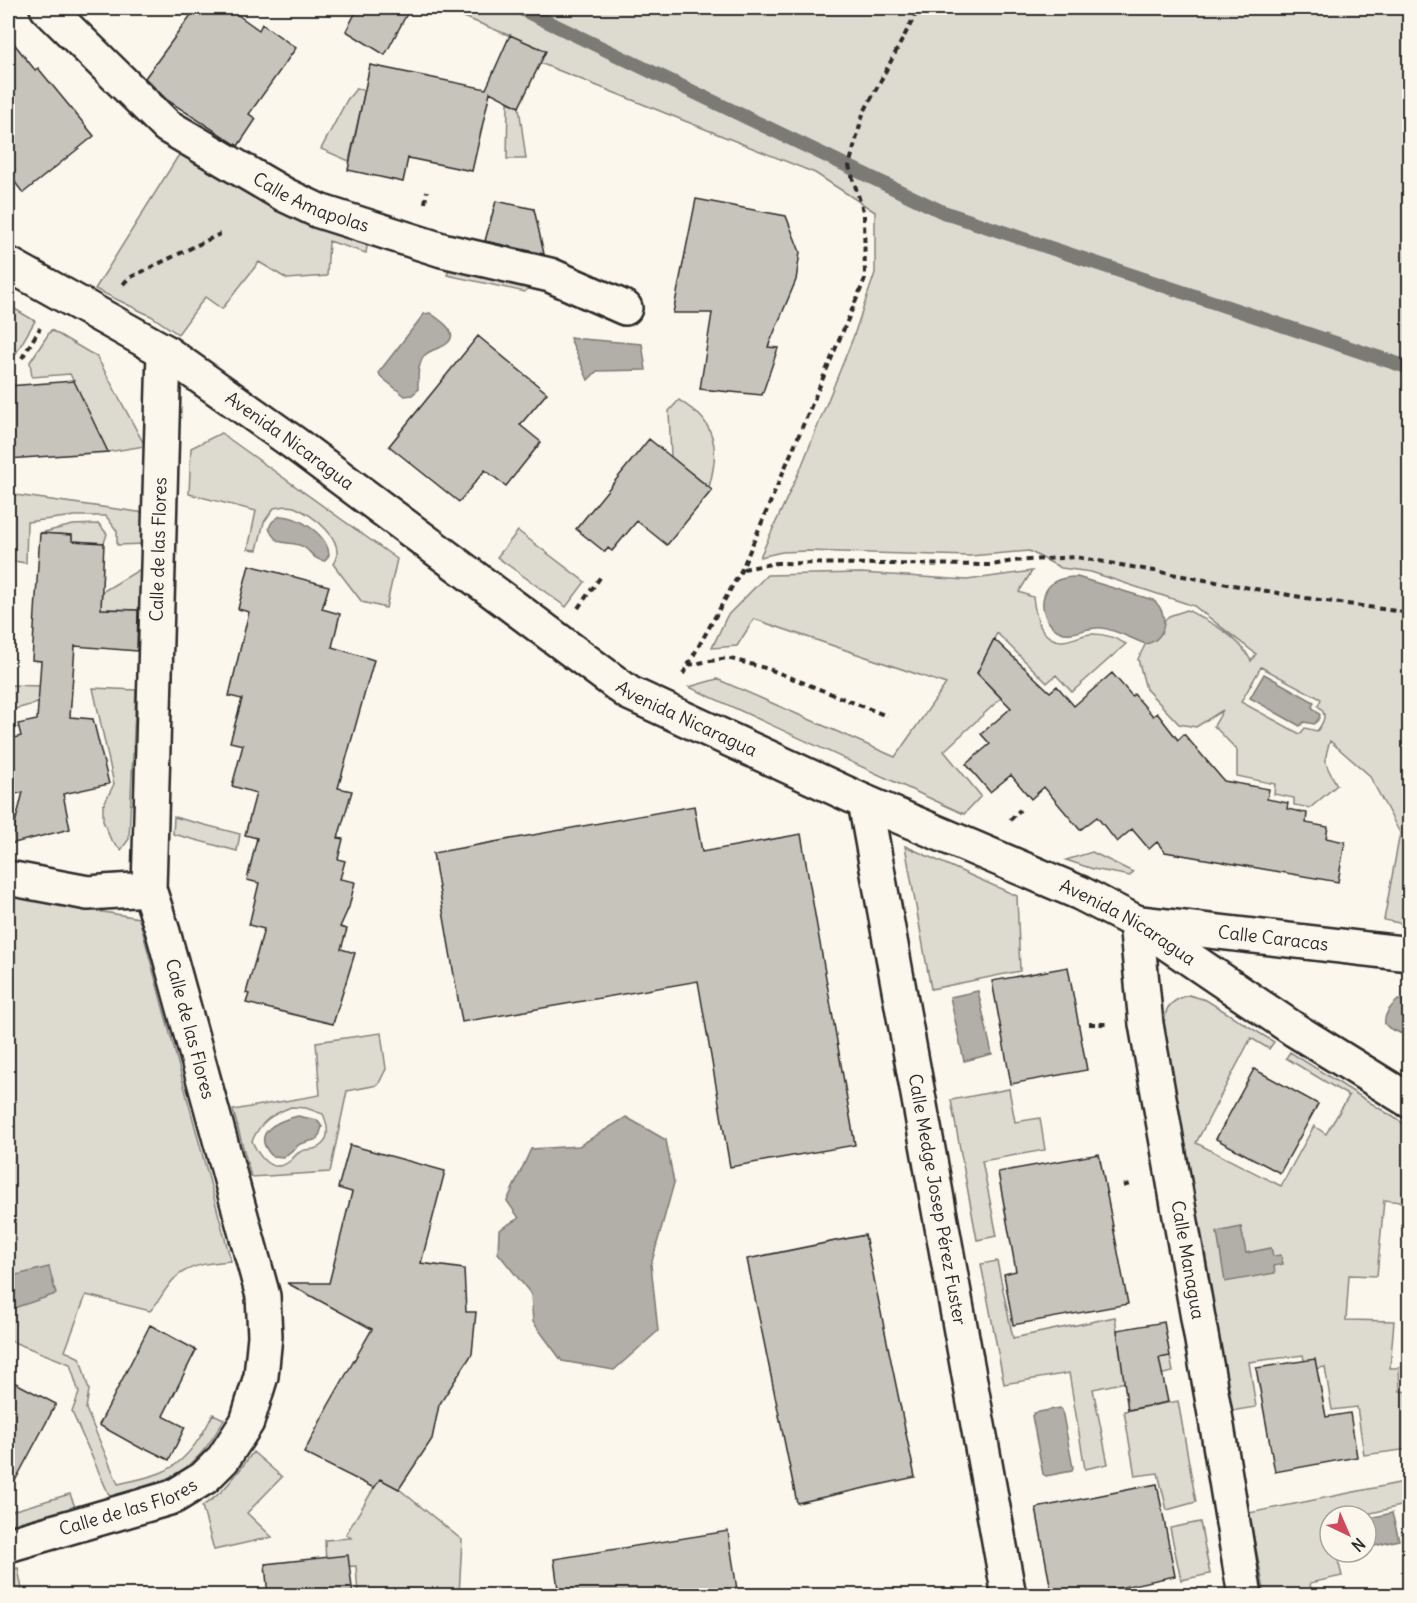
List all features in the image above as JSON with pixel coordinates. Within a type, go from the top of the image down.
[{"type":"street","name":"Calle Amapolas","points":[[47,8],[167,126],[285,195],[319,211],[442,250],[550,275],[625,308]]},
{"type":"street","name":"Avenida Nicaragua","points":[[8,264],[164,351],[294,443],[629,693],[865,802],[1080,894],[1136,922],[1295,1030],[1410,1101]]},
{"type":"street","name":"Calle de las Flores","points":[[8,1545],[173,1497],[204,1478],[223,1459],[247,1422],[261,1376],[265,1336],[262,1296],[164,932],[149,889],[164,351]]},
{"type":"street","name":"Calle Medge Josep Pérez Fuster","points":[[865,802],[1009,1596]]},
{"type":"street","points":[[8,878],[88,893],[149,889]]},
{"type":"street","name":"Calle Caracas","points":[[1136,922],[1410,954]]},
{"type":"street","name":"Calle Managua","points":[[1136,922],[1146,1024],[1245,1596]]},
{"type":"path","points":[[663,709],[742,569],[865,279],[864,214],[849,166],[862,114],[919,8]]},
{"type":"path","points":[[98,315],[110,296],[129,278],[220,234]]},
{"type":"path","points":[[742,569],[777,563],[992,565],[1012,561],[1076,556],[1306,598],[1410,613]]},
{"type":"path","points":[[687,665],[727,658],[769,669],[887,716]]},
{"type":"shaded area","points":[[442,8],[1409,8],[1409,925],[1384,920],[1400,833],[1369,775],[1330,741],[1326,764],[1337,785],[1310,808],[1294,805],[1294,798],[1274,794],[1275,784],[1237,776],[1237,750],[1214,726],[1223,710],[1196,727],[1179,724],[1146,689],[1138,659],[1150,635],[1169,616],[1187,610],[1232,637],[1251,661],[1256,654],[1194,606],[1091,572],[1061,568],[1029,551],[970,556],[807,551],[782,552],[760,557],[802,465],[853,338],[875,273],[875,212],[815,173],[540,63],[545,50]],"holes":[[[1261,667],[1321,699],[1318,706],[1324,715],[1322,724],[1317,731],[1305,728],[1300,734],[1241,702]]]},
{"type":"shaded area","points":[[356,89],[365,90],[349,161],[321,149],[347,100]]},
{"type":"shaded area","points":[[508,102],[519,107],[526,159],[507,159]]},
{"type":"shaded area","points":[[180,153],[254,196],[313,225],[368,241],[366,253],[329,241],[327,276],[287,279],[259,262],[222,309],[205,297],[178,334],[151,316],[95,289]]},
{"type":"shaded area","points":[[451,265],[529,284],[525,292],[447,275]]},
{"type":"shaded area","points":[[8,305],[35,321],[8,367]]},
{"type":"shaded area","points":[[430,313],[448,327],[452,336],[445,345],[424,356],[419,368],[418,390],[412,395],[405,396],[380,376],[379,372],[424,314]]},
{"type":"shaded area","points":[[51,330],[97,357],[145,446],[108,452],[70,374],[32,377],[30,362]]},
{"type":"shaded area","points":[[570,338],[642,344],[646,370],[597,371],[588,380]]},
{"type":"shaded area","points":[[679,400],[703,419],[712,438],[714,462],[709,487],[671,457],[669,411]]},
{"type":"shaded area","points":[[221,433],[397,559],[386,608],[362,602],[333,564],[337,555],[332,538],[318,522],[302,511],[289,506],[274,508],[264,522],[257,550],[248,549],[256,511],[189,494],[191,448]]},
{"type":"shaded area","points":[[8,494],[145,513],[143,544],[117,545],[117,531],[106,516],[75,516],[27,522],[26,563],[8,560]]},
{"type":"shaded area","points":[[280,516],[304,523],[324,540],[329,555],[325,561],[316,558],[300,545],[280,542],[276,539],[269,528],[272,522]]},
{"type":"shaded area","points":[[99,524],[107,534],[104,543],[72,541],[72,535],[40,533],[73,525]]},
{"type":"shaded area","points":[[518,531],[585,582],[566,607],[497,557]]},
{"type":"shaded area","points":[[142,568],[140,610],[100,609],[102,592]]},
{"type":"shaded area","points":[[1032,571],[1019,592],[1033,597],[1040,625],[1048,636],[1062,641],[1090,634],[1100,634],[1126,644],[1072,692],[1056,675],[1047,683],[997,633],[977,673],[1001,698],[944,751],[981,796],[964,814],[689,687],[717,679],[895,757],[946,684],[754,619],[737,646],[712,648],[727,616],[767,575],[861,573],[967,580]]},
{"type":"shaded area","points":[[1077,577],[1153,600],[1162,611],[1164,618],[1159,637],[1146,644],[1102,628],[1066,633],[1054,628],[1045,616],[1043,608],[1048,587],[1059,580]]},
{"type":"shaded area","points":[[1264,674],[1314,702],[1312,707],[1320,715],[1318,720],[1314,724],[1304,722],[1300,726],[1250,698]]},
{"type":"shaded area","points":[[8,685],[41,686],[45,701],[8,711]]},
{"type":"shaded area","points":[[93,688],[136,690],[129,839],[121,850],[111,840],[103,821],[103,806],[114,784]]},
{"type":"shaded area","points":[[174,817],[240,834],[237,851],[173,834]]},
{"type":"shaded area","points":[[905,846],[1017,896],[1020,971],[931,989]]},
{"type":"shaded area","points":[[1092,852],[1133,872],[1130,876],[1093,869],[1066,860]]},
{"type":"shaded area","points":[[8,896],[139,918],[231,1261],[193,1267],[179,1275],[150,1311],[86,1295],[65,1351],[80,1358],[89,1390],[86,1409],[118,1484],[169,1469],[192,1449],[213,1414],[224,1419],[204,1449],[178,1473],[164,1480],[110,1497],[72,1412],[79,1393],[70,1364],[8,1340]]},
{"type":"shaded area","points":[[978,991],[992,1054],[964,1061],[950,997]]},
{"type":"shaded area","points":[[1189,995],[1206,1000],[1274,1042],[1269,1049],[1251,1038],[1196,1143],[1281,1186],[1314,1126],[1326,1134],[1349,1096],[1286,1058],[1290,1052],[1409,1127],[1409,1203],[1384,1200],[1377,1276],[1349,1275],[1346,1320],[1394,1321],[1390,1368],[1399,1368],[1400,1391],[1409,1392],[1409,1449],[1364,1455],[1357,1407],[1332,1410],[1325,1367],[1306,1370],[1303,1355],[1249,1362],[1256,1407],[1231,1411],[1163,1033],[1168,1008],[1175,1001]]},
{"type":"shaded area","points":[[1398,1000],[1409,1001],[1409,1037],[1385,1024],[1386,1014]]},
{"type":"shaded area","points":[[381,1033],[386,1069],[378,1085],[347,1091],[330,1172],[251,1177],[233,1110],[320,1095],[316,1042]],"holes":[[[291,1107],[306,1108],[323,1114],[327,1124],[326,1139],[320,1147],[302,1151],[283,1165],[271,1165],[266,1162],[252,1141],[259,1128],[272,1116]]]},
{"type":"shaded area","points":[[1009,1089],[1015,1122],[1040,1118],[1045,1150],[982,1161],[997,1236],[977,1240],[951,1100]]},
{"type":"shaded area","points":[[298,1116],[317,1120],[322,1127],[318,1139],[300,1144],[284,1157],[272,1156],[266,1148],[265,1135],[274,1125]]},
{"type":"shaded area","points":[[626,1117],[666,1140],[674,1183],[651,1265],[658,1331],[614,1370],[562,1361],[533,1322],[531,1294],[498,1253],[499,1230],[519,1218],[507,1201],[531,1149],[579,1146]]},
{"type":"shaded area","points":[[1241,1227],[1246,1253],[1271,1248],[1273,1256],[1281,1255],[1283,1264],[1274,1266],[1275,1273],[1225,1282],[1217,1232]]},
{"type":"shaded area","points":[[997,1261],[1013,1338],[1115,1317],[1122,1364],[1170,1356],[1173,1372],[1093,1389],[1108,1464],[1085,1469],[1069,1373],[1004,1384],[981,1264]]},
{"type":"shaded area","points":[[49,1267],[56,1294],[8,1310],[8,1277]]},
{"type":"shaded area","points":[[1178,1401],[1196,1502],[1167,1510],[1158,1473],[1135,1476],[1124,1411]]},
{"type":"shaded area","points":[[1060,1408],[1073,1468],[1072,1471],[1046,1476],[1043,1474],[1032,1416],[1034,1413]]},
{"type":"shaded area","points":[[253,1452],[282,1477],[247,1513],[272,1537],[214,1550],[202,1506],[224,1489]]},
{"type":"shaded area","points":[[380,1478],[399,1489],[462,1540],[459,1595],[358,1595],[356,1566],[326,1567],[325,1540],[351,1538],[346,1534]]},
{"type":"shaded area","points":[[1409,1481],[1409,1504],[1378,1511],[1378,1504],[1318,1504],[1318,1564],[1339,1564],[1342,1576],[1310,1583],[1312,1595],[1265,1595],[1249,1513]]},
{"type":"shaded area","points":[[70,1494],[75,1507],[8,1525],[8,1512]]},
{"type":"shaded area","points":[[1392,1513],[1399,1540],[1378,1545],[1378,1516]]},
{"type":"shaded area","points":[[1200,1522],[1210,1574],[1181,1580],[1170,1528]]},
{"type":"shaded area","points":[[18,1568],[23,1595],[15,1595],[9,1570]]},
{"type":"building","points":[[196,8],[228,8],[259,30],[262,24],[296,48],[249,114],[256,119],[238,146],[167,100],[145,78]]},
{"type":"building","points":[[358,8],[410,8],[385,55],[346,31]]},
{"type":"building","points":[[510,35],[546,51],[519,107],[490,92],[472,171],[408,158],[403,182],[348,170],[370,65],[486,89]]},
{"type":"building","points":[[8,36],[35,70],[38,68],[94,136],[23,193],[8,173]]},
{"type":"building","points":[[696,199],[786,216],[800,252],[796,280],[768,347],[778,348],[762,395],[700,389],[712,313],[673,313]]},
{"type":"building","points":[[496,201],[534,209],[544,254],[485,241]]},
{"type":"building","points":[[478,336],[547,393],[520,425],[541,442],[506,486],[485,470],[459,502],[389,446]]},
{"type":"building","points":[[74,381],[108,452],[8,459],[8,386]]},
{"type":"building","points":[[649,439],[712,490],[667,545],[637,521],[612,551],[608,548],[605,552],[576,529]]},
{"type":"building","points":[[40,533],[72,535],[72,541],[104,543],[101,609],[138,610],[137,651],[75,646],[70,717],[93,719],[109,784],[63,794],[70,829],[10,844],[23,792],[8,796],[8,740],[21,736],[18,724],[37,720],[41,661],[32,660]]},
{"type":"building","points":[[249,565],[329,586],[322,609],[340,614],[332,647],[374,660],[338,788],[352,791],[338,838],[343,839],[338,859],[345,861],[340,879],[355,882],[349,907],[340,927],[347,929],[341,949],[355,953],[333,1024],[246,1003],[249,994],[246,993],[264,929],[249,925],[259,883],[247,880],[257,838],[245,835],[256,793],[232,786],[243,745],[230,742],[242,699],[229,696],[249,612],[238,609]]},
{"type":"building","points":[[994,639],[1050,692],[1057,686],[1074,706],[1112,673],[1153,716],[1157,713],[1178,740],[1184,734],[1224,781],[1269,789],[1267,799],[1288,803],[1287,809],[1307,813],[1306,823],[1328,827],[1326,838],[1345,842],[1338,882],[1165,852],[1157,842],[1149,849],[1132,829],[1117,842],[1097,817],[1080,830],[1044,787],[1031,799],[1011,775],[990,792],[966,764],[990,744],[981,734],[1011,708],[977,673]]},
{"type":"building","points":[[694,806],[702,852],[801,834],[855,1145],[730,1167],[698,981],[462,1022],[433,853]]},
{"type":"building","points":[[1068,967],[1087,1070],[1011,1084],[992,981]]},
{"type":"building","points":[[1254,1069],[1318,1104],[1280,1173],[1216,1139]]},
{"type":"building","points":[[350,1145],[445,1171],[421,1263],[464,1269],[466,1312],[476,1312],[472,1354],[439,1405],[432,1439],[399,1489],[380,1479],[374,1488],[304,1453],[372,1329],[287,1283],[329,1283],[352,1192],[338,1188]]},
{"type":"building","points":[[1099,1154],[1128,1304],[1013,1325],[1004,1274],[1016,1271],[998,1172]]},
{"type":"building","points":[[865,1235],[915,1477],[797,1503],[747,1259]]},
{"type":"building","points":[[1164,1322],[1170,1356],[1159,1358],[1168,1402],[1128,1410],[1117,1330]]},
{"type":"building","points":[[150,1325],[196,1350],[163,1416],[185,1427],[169,1460],[145,1448],[144,1450],[99,1425]]},
{"type":"building","points":[[1315,1359],[1326,1417],[1350,1413],[1357,1457],[1275,1472],[1256,1368]]},
{"type":"building","points":[[8,1379],[56,1404],[8,1494]]},
{"type":"building","points":[[1157,1484],[1175,1576],[1081,1596],[1052,1596],[1036,1508]]},
{"type":"building","points":[[728,1531],[738,1596],[559,1596],[554,1559]]},
{"type":"building","points":[[348,1555],[353,1596],[268,1596],[265,1564]]},
{"type":"waterway","points":[[519,8],[943,212],[1410,368]]}]
